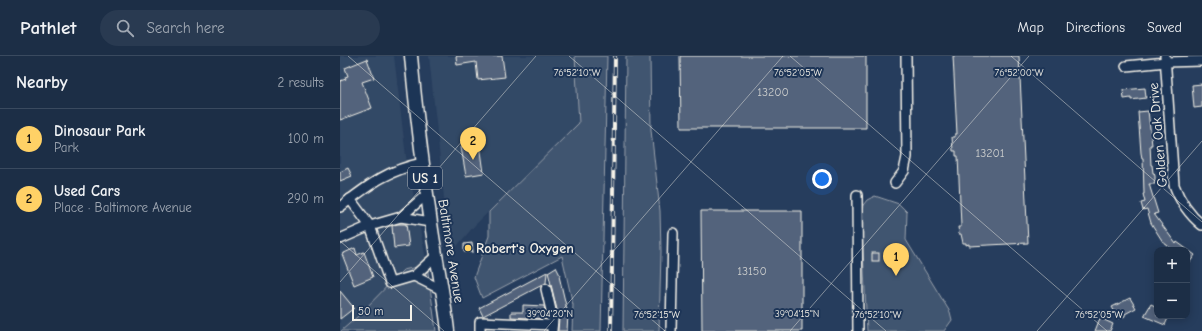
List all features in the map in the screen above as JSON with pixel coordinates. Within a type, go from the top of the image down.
[{"type":"main road","name":"Baltimore Avenue","points":[[411,56],[414,96],[430,222],[448,331]]},
{"type":"street","points":[[895,182],[904,171],[907,157],[906,56]]},
{"type":"street","points":[[1126,66],[1165,59],[1202,61]]},
{"type":"street","name":"Golden Oak Drive","points":[[1165,59],[1174,184],[1183,205],[1202,226]]},
{"type":"street","points":[[340,207],[383,176],[400,168],[423,163]]},
{"type":"street","points":[[340,239],[370,226],[401,217],[427,194]]},
{"type":"street","points":[[857,195],[858,331]]},
{"type":"street","points":[[350,199],[370,226],[390,283],[414,276],[436,256]]},
{"type":"street","points":[[401,217],[430,222]]},
{"type":"street","points":[[671,331],[673,233]]},
{"type":"street","points":[[414,276],[442,290]]},
{"type":"street","points":[[480,331],[480,322],[552,328],[553,318],[546,289]]},
{"type":"shaded area","points":[[340,56],[394,56],[406,157],[427,265],[357,317],[341,331],[340,331]]},
{"type":"shaded area","points":[[429,56],[575,56],[579,123],[475,225],[450,254]]},
{"type":"shaded area","points":[[575,56],[607,56],[601,331],[572,331],[573,305],[562,256],[482,298],[474,277],[489,236],[489,212],[579,123]]},
{"type":"shaded area","points":[[626,56],[650,56],[651,130],[660,211],[661,251],[659,331],[623,331]]},
{"type":"shaded area","points":[[875,196],[899,204],[907,212],[906,240],[950,312],[952,320],[944,331],[867,331],[861,208],[867,200]]},
{"type":"shaded area","points":[[427,265],[436,331],[341,331],[357,317],[403,270]]},
{"type":"building","points":[[456,56],[502,56],[505,77],[478,80],[476,62],[457,65]]},
{"type":"building","points":[[680,56],[866,56],[866,128],[681,128]]},
{"type":"building","points":[[953,56],[1019,56],[1028,243],[969,246],[969,244],[966,245],[966,243],[963,243],[961,234],[959,234],[958,227],[961,226],[958,156],[956,156],[956,151],[953,151],[952,137],[955,137],[955,134],[957,134]]},
{"type":"building","points":[[367,59],[374,78],[362,82],[372,108],[340,120],[340,81],[346,79],[345,77],[348,76],[345,68]]},
{"type":"building","points":[[1202,84],[1202,107],[1194,108],[1192,85]]},
{"type":"building","points":[[1145,88],[1146,98],[1131,100],[1131,98],[1124,99],[1123,90]]},
{"type":"building","points":[[1148,111],[1152,145],[1150,145],[1151,165],[1155,176],[1155,184],[1149,184],[1158,213],[1154,214],[1176,244],[1177,242],[1184,247],[1169,247],[1163,242],[1151,223],[1147,209],[1143,210],[1141,203],[1145,202],[1143,194],[1143,158],[1141,153],[1138,112]]},
{"type":"building","points":[[480,144],[484,173],[466,176],[461,147]]},
{"type":"building","points":[[348,168],[352,176],[340,181],[340,172]]},
{"type":"building","points":[[701,211],[802,211],[802,331],[702,331]]},
{"type":"building","points":[[397,224],[406,224],[409,246],[394,248],[392,226]]},
{"type":"building","name":"Robert's Oxygen","points":[[472,243],[473,252],[464,252],[464,244]]},
{"type":"building","points":[[355,248],[357,255],[364,252],[373,277],[354,285],[342,254]]},
{"type":"building","points":[[1190,251],[1195,255],[1190,262]]},
{"type":"building","points":[[872,253],[879,253],[879,261],[872,261]]},
{"type":"building","points":[[556,267],[560,275],[568,314],[567,331],[558,331],[559,318],[548,272]]},
{"type":"building","points":[[547,272],[546,283],[483,316],[479,308]]},
{"type":"building","points":[[340,291],[354,308],[340,319]]},
{"type":"building","points":[[1130,298],[1136,308],[1119,319],[1112,307]]},
{"type":"building","points":[[1151,304],[1154,306],[1154,319],[1168,319],[1165,325],[1144,316]]},
{"type":"building","points":[[523,305],[544,306],[545,319],[511,317],[511,312],[523,312]]},
{"type":"building","points":[[1100,318],[1113,324],[1110,331],[1095,331]]},
{"type":"railway","points":[[611,331],[615,56]]},
{"type":"place","name":"Used Cars","points":[[473,160]]},
{"type":"place","name":"Robert's Oxygen","points":[[468,248]]},
{"type":"place","name":"Dinosaur Park","points":[[896,276]]}]
